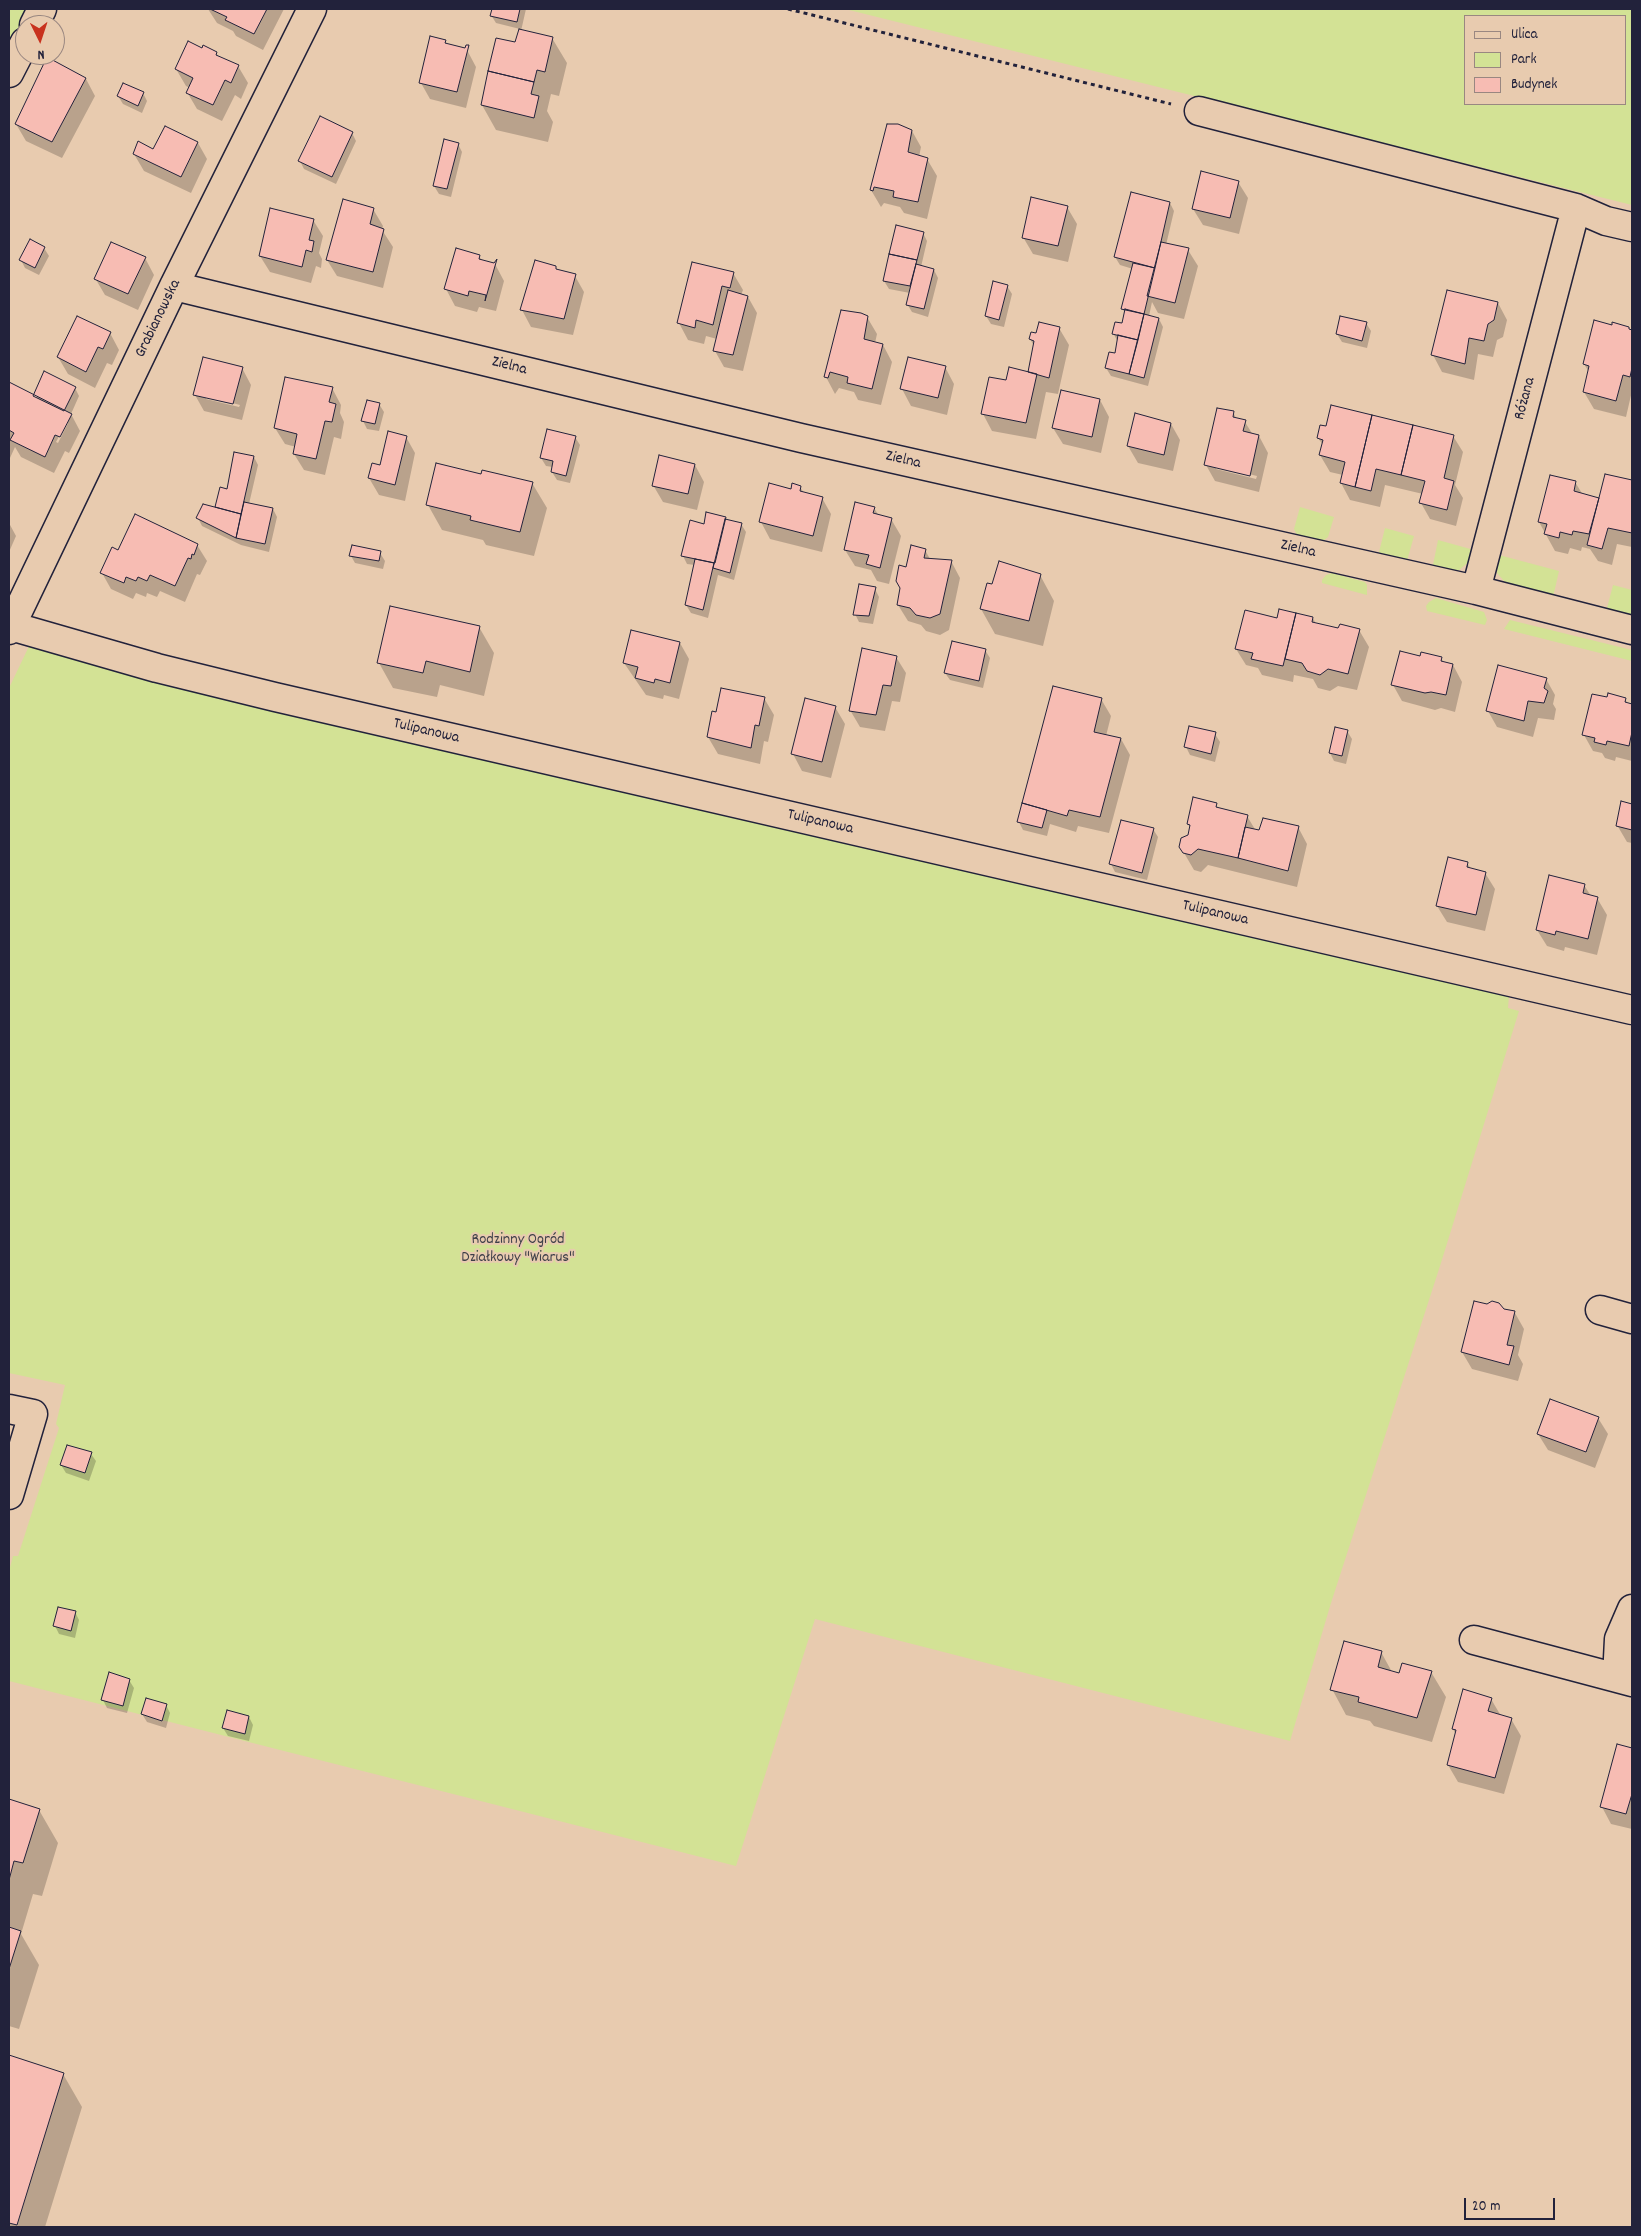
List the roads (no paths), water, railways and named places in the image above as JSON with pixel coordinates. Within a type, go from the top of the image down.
[{"type":"street","name":"Grabianowska","points":[[10,628],[174,286],[312,9]]},
{"type":"street","points":[[9,74],[15,62]]},
{"type":"street","points":[[1199,111],[1576,208],[1606,221],[1632,227]]},
{"type":"street","name":"Różana","points":[[1476,590],[1576,208]]},
{"type":"street","name":"Zielna","points":[[174,286],[801,438],[1476,590],[1632,630]]},
{"type":"street","name":"Tulipanowa","points":[[10,628],[266,695],[1632,1010]]},
{"type":"street","points":[[1600,1310],[1632,1319]]},
{"type":"street","points":[[9,1495],[21,1412]]},
{"type":"street","points":[[1474,1640],[1625,1680],[1619,1639],[1632,1609]]},
{"type":"park label","name":"Rodzinny Ogród Działkowy \"Wiarus\"","points":[[518,1250]]}]
